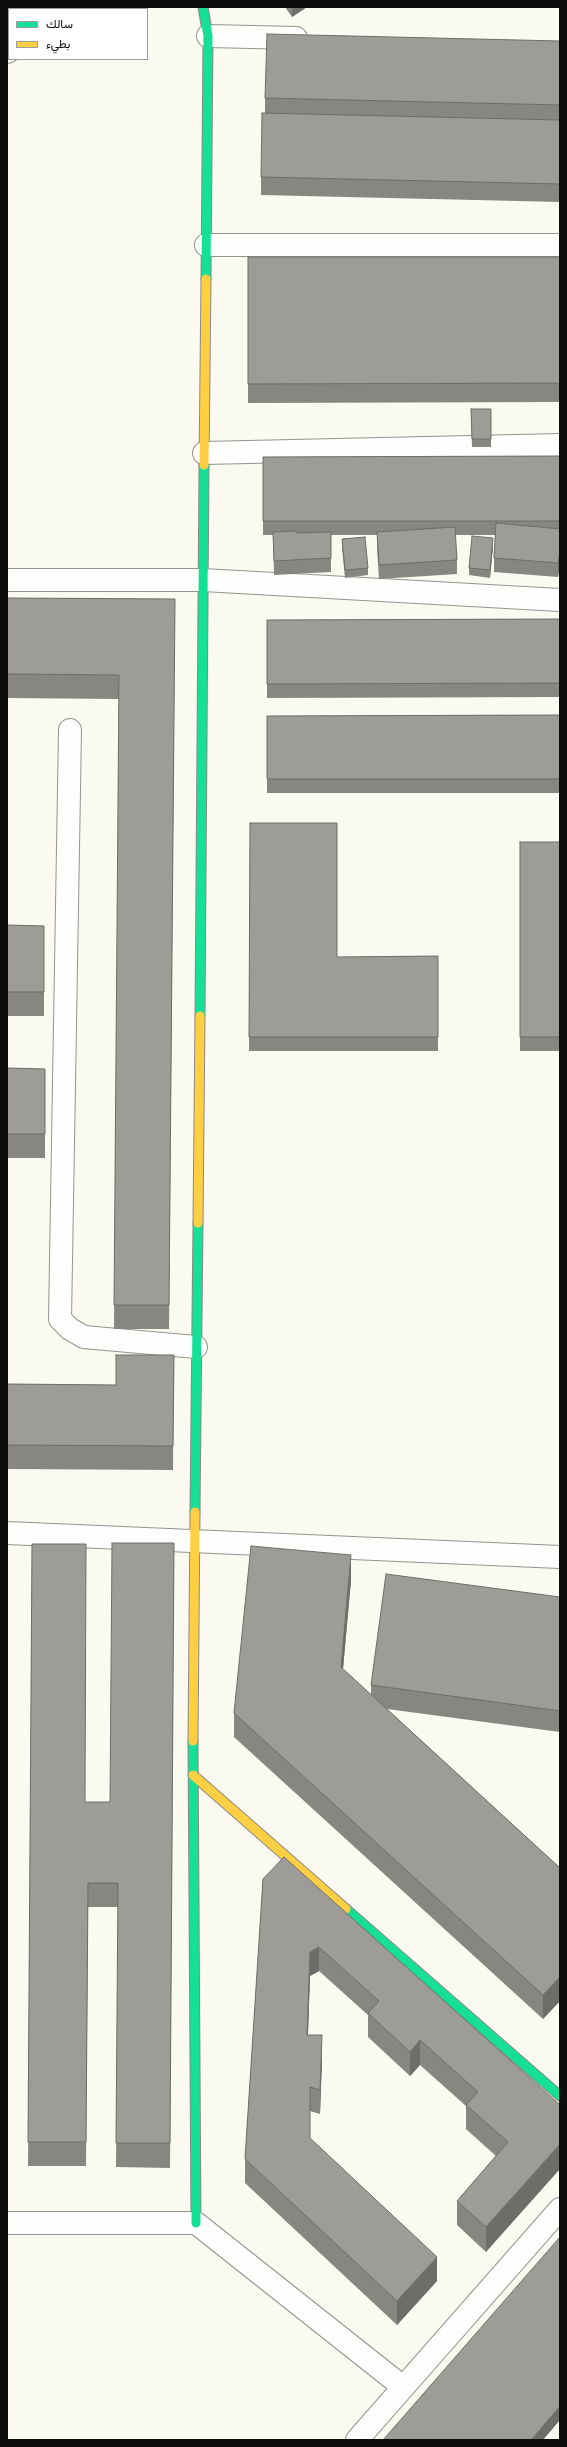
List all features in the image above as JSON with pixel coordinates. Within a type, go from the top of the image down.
[{"type":"street","points":[[196,2223],[193,1775],[208,36],[203,7]]},
{"type":"street","points":[[208,36],[317,38]]},
{"type":"street","points":[[206,245],[560,245]]},
{"type":"street","points":[[204,453],[560,445]]},
{"type":"street","points":[[7,580],[203,580],[560,600]]},
{"type":"street","points":[[70,730],[60,1319],[70,1329],[84,1337],[196,1347]]},
{"type":"street","points":[[7,1533],[560,1558]]},
{"type":"street","points":[[193,1775],[560,2096]]},
{"type":"street","points":[[357,2440],[560,2209]]},
{"type":"street","points":[[7,2223],[196,2223],[403,2388]]},
{"type":"building","points":[[267,34],[560,41],[560,105],[265,98]]},
{"type":"building","points":[[262,113],[560,120],[560,184],[261,177]]},
{"type":"building","points":[[248,257],[560,257],[560,383],[248,384]]},
{"type":"building","points":[[471,409],[491,409],[491,439],[472,439]]},
{"type":"building","points":[[560,456],[560,521],[263,521],[263,457]]},
{"type":"building","points":[[496,523],[560,529],[560,556],[558,563],[494,558]]},
{"type":"building","points":[[455,527],[457,560],[379,565],[377,532]]},
{"type":"building","points":[[296,531],[297,533],[331,532],[331,558],[274,561],[273,532]]},
{"type":"building","points":[[472,536],[493,538],[490,570],[469,568]]},
{"type":"building","points":[[365,537],[368,568],[345,570],[342,539]]},
{"type":"building","points":[[7,598],[175,599],[169,1305],[114,1305],[119,675],[7,674]]},
{"type":"building","points":[[560,619],[560,683],[267,684],[267,620]]},
{"type":"building","points":[[560,715],[560,779],[267,779],[267,716]]},
{"type":"building","points":[[250,823],[337,823],[337,957],[438,956],[438,1037],[249,1037]]},
{"type":"building","points":[[520,842],[560,842],[560,1037],[520,1037]]},
{"type":"building","points":[[7,925],[44,926],[44,992],[7,992]]},
{"type":"building","points":[[7,1068],[45,1069],[45,1134],[7,1134]]},
{"type":"building","points":[[116,1355],[174,1355],[173,1446],[7,1445],[7,1384],[116,1385]]},
{"type":"building","points":[[112,1543],[174,1543],[170,2143],[116,2143],[118,1883],[88,1883],[86,2142],[28,2142],[32,1544],[86,1544],[85,1802],[110,1802]]},
{"type":"building","points":[[251,1546],[351,1555],[341,1667],[560,1868],[560,1977],[543,1995],[234,1713]]},
{"type":"building","points":[[386,1574],[560,1597],[560,1711],[371,1685]]},
{"type":"building","points":[[284,1857],[560,2105],[560,2144],[486,2227],[457,2201],[508,2142],[466,2105],[478,2092],[420,2040],[410,2052],[368,2013],[379,2001],[319,1947],[310,1952],[307,2035],[322,2035],[320,2090],[310,2087],[310,2138],[437,2257],[397,2301],[245,2159],[263,1879]]},
{"type":"building","points":[[560,2237],[560,2406],[531,2440],[383,2440]]},
{"type":"traffic: fast","points":[[203,7],[208,36],[206,279]]},
{"type":"traffic: fast","points":[[200,1016],[204,465]]},
{"type":"traffic: fast","points":[[195,1512],[198,1223]]},
{"type":"traffic: fast","points":[[193,1741],[196,2223]]},
{"type":"traffic: fast","points":[[346,1909],[560,2096]]},
{"type":"traffic: slow","points":[[204,465],[206,279]]},
{"type":"traffic: slow","points":[[198,1223],[200,1016]]},
{"type":"traffic: slow","points":[[193,1741],[195,1512]]},
{"type":"traffic: slow","points":[[193,1775],[346,1909]]}]
